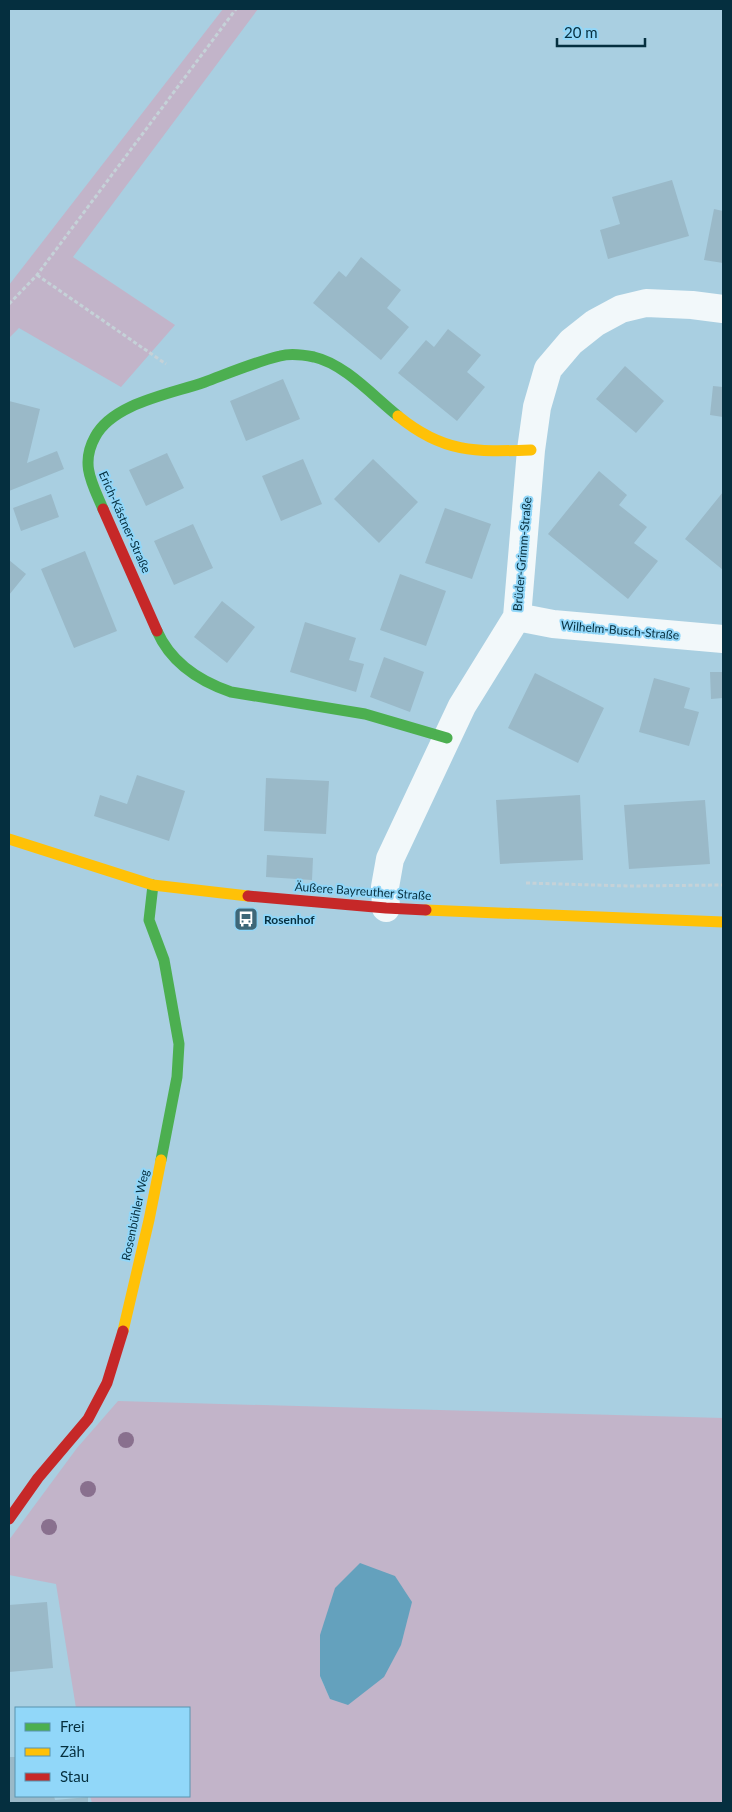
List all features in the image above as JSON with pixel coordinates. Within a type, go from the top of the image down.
[{"type":"street","name":"Brüder-Grimm-Straße","points":[[386,908],[385,887],[390,859],[462,706],[517,617],[531,450],[537,407],[548,369],[571,342],[595,323],[621,309],[646,303],[692,305],[723,309]]},
{"type":"street","name":"Erich-Kästner-Straße","points":[[447,738],[366,714],[231,692],[211,685],[192,673],[174,658],[160,638],[88,475],[87,463],[90,447],[98,431],[113,416],[139,404],[282,355],[303,355],[322,360],[342,371],[418,431],[435,441],[455,448],[473,451],[531,450]]},
{"type":"street","name":"Wilhelm-Busch-Straße","points":[[517,617],[553,624],[723,639]]},
{"type":"street","name":"Äußere Bayreuther Straße","points":[[9,839],[153,885],[247,896],[386,908],[723,922]]},
{"type":"street","name":"Rosenbühler Weg","points":[[9,1520],[38,1478],[88,1419],[107,1383],[126,1324],[177,1077],[179,1044],[164,960],[149,920],[153,885]]},
{"type":"path","points":[[9,304],[37,275],[236,9]]},
{"type":"path","points":[[37,275],[195,384]]},
{"type":"shaded area","points":[[223,9],[258,9],[73,257],[175,325],[121,387],[19,328],[9,338],[9,285]]},
{"type":"shaded area","points":[[118,1401],[723,1418],[723,1803],[92,1803],[90,1797],[190,1797],[190,1707],[76,1707],[56,1584],[9,1575],[9,1540],[77,1448]],"holes":[[[320,1635],[330,1699],[320,1676]]]},
{"type":"water","points":[[360,1563],[395,1576],[412,1602],[401,1645],[384,1677],[348,1705],[330,1699],[320,1676],[320,1635],[335,1588]]},
{"type":"building","points":[[672,180],[689,236],[608,259],[600,230],[620,224],[612,197]]},
{"type":"building","points":[[714,209],[723,211],[723,263],[704,260]]},
{"type":"building","points":[[361,257],[401,290],[387,308],[409,327],[381,360],[313,303],[339,271],[346,277]]},
{"type":"building","points":[[448,329],[481,355],[467,372],[485,387],[457,421],[398,373],[426,340],[434,347]]},
{"type":"building","points":[[625,366],[664,401],[636,433],[596,399]]},
{"type":"building","points":[[283,379],[300,419],[246,441],[230,401]]},
{"type":"building","points":[[713,386],[723,387],[723,417],[710,415]]},
{"type":"building","points":[[9,401],[40,409],[27,463],[57,451],[64,469],[9,491]]},
{"type":"building","points":[[167,453],[184,488],[146,506],[129,470]]},
{"type":"building","points":[[303,459],[322,504],[281,521],[262,476]]},
{"type":"building","points":[[373,459],[418,502],[379,543],[334,499]]},
{"type":"building","points":[[599,471],[627,495],[619,505],[647,527],[634,543],[658,561],[628,599],[548,534]]},
{"type":"building","points":[[723,492],[723,570],[685,539]]},
{"type":"building","points":[[51,494],[59,517],[21,531],[13,508]]},
{"type":"building","points":[[445,508],[491,524],[472,579],[425,563]]},
{"type":"building","points":[[193,524],[213,568],[174,585],[154,541]]},
{"type":"building","points":[[85,551],[117,631],[74,648],[41,569]]},
{"type":"building","points":[[9,560],[26,574],[9,595]]},
{"type":"building","points":[[400,574],[446,591],[426,646],[380,630]]},
{"type":"building","points":[[222,601],[255,627],[227,663],[194,637]]},
{"type":"building","points":[[305,622],[356,638],[349,660],[364,664],[356,692],[290,672]]},
{"type":"building","points":[[384,657],[424,672],[410,712],[370,697]]},
{"type":"building","points":[[710,672],[723,672],[723,698],[711,699]]},
{"type":"building","points":[[535,673],[604,708],[578,763],[508,728]]},
{"type":"building","points":[[654,678],[690,688],[684,708],[699,712],[689,746],[639,732]]},
{"type":"building","points":[[137,775],[185,791],[169,841],[94,816],[100,795],[127,804]]},
{"type":"building","points":[[266,778],[329,781],[326,834],[264,831]]},
{"type":"building","points":[[580,795],[583,860],[500,864],[496,800]]},
{"type":"building","points":[[705,800],[710,864],[629,869],[624,805]]},
{"type":"building","points":[[267,855],[313,858],[312,880],[266,877]]},
{"type":"building","points":[[47,1602],[53,1668],[9,1672],[9,1605]]},
{"type":"building","points":[[9,1757],[15,1757],[15,1797],[54,1797],[55,1800],[88,1797],[88,1803],[9,1803]]},
{"type":"traffic: fast","points":[[103,509],[89,473],[88,456],[95,437],[104,425],[115,416],[144,401],[205,382],[261,361],[293,354],[326,361],[337,366],[359,382],[398,416]]},
{"type":"traffic: fast","points":[[157,631],[178,661],[197,676],[219,688],[231,692],[365,714],[447,738]]},
{"type":"traffic: fast","points":[[153,885],[149,920],[164,960],[179,1044],[177,1077],[161,1160]]},
{"type":"traffic: slow","points":[[398,416],[430,437],[460,448],[493,451],[531,450]]},
{"type":"traffic: slow","points":[[9,839],[153,885],[248,896]]},
{"type":"traffic: slow","points":[[426,910],[723,922]]},
{"type":"traffic: slow","points":[[123,1331],[161,1160]]},
{"type":"traffic: jam","points":[[103,509],[157,631]]},
{"type":"traffic: jam","points":[[248,896],[426,910]]},
{"type":"traffic: jam","points":[[9,1519],[38,1478],[88,1419],[107,1383],[123,1331]]},
{"type":"place","name":"Rosenhof","points":[[246,919]]}]
